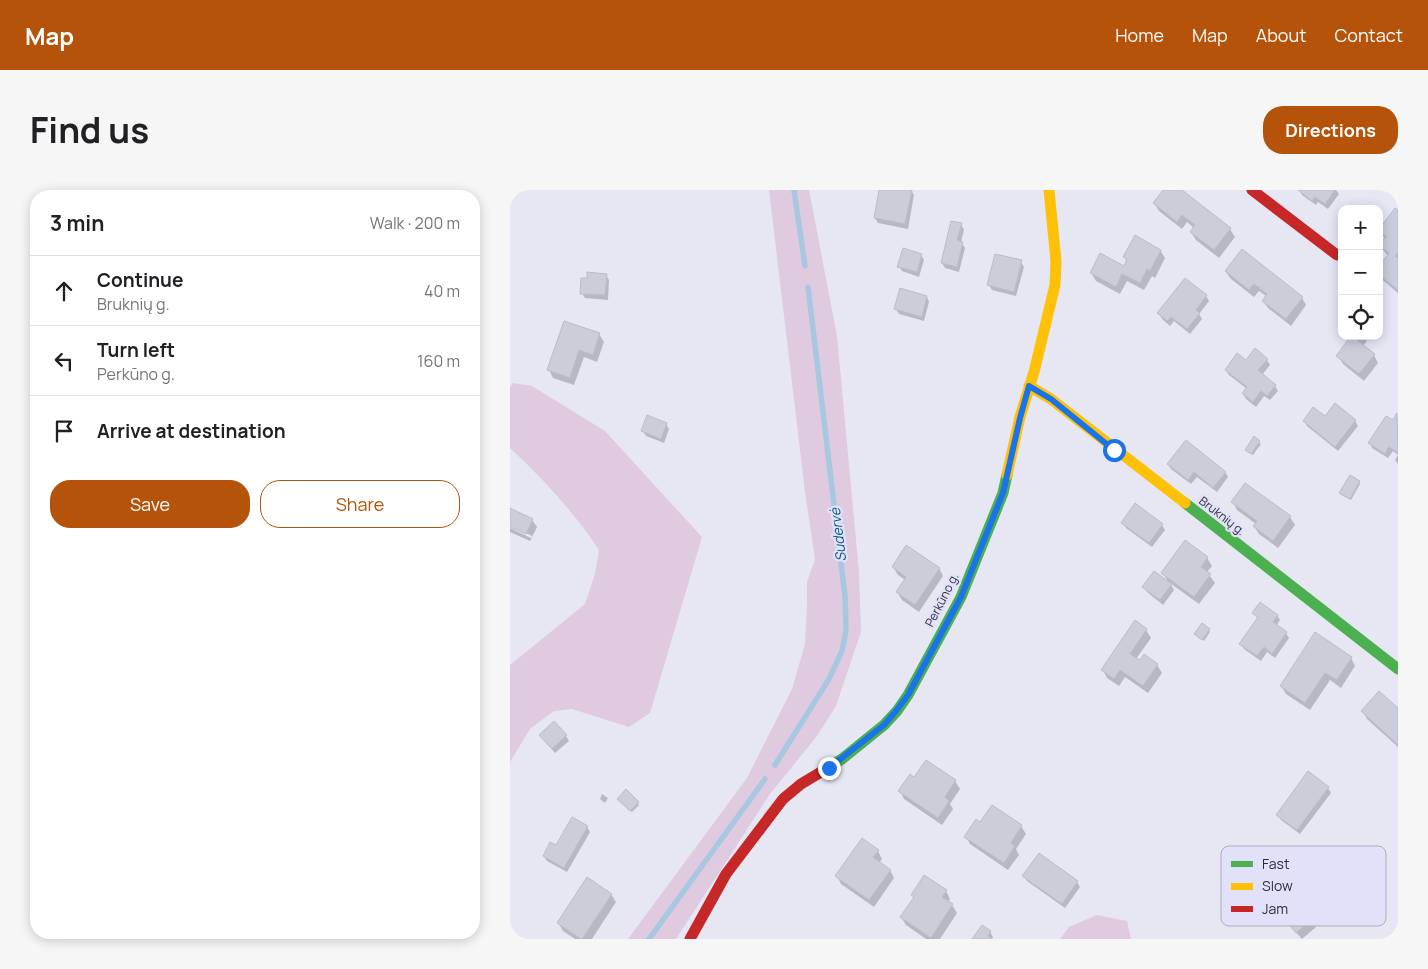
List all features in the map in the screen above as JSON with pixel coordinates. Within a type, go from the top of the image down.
[{"type":"street","name":"Perkūno g.","points":[[690,939],[726,874],[783,799],[801,784],[842,759],[884,725],[908,695],[961,597],[1003,493],[1020,418],[1055,285],[1056,261],[1049,190]]},
{"type":"street","points":[[1252,190],[1336,255]]},
{"type":"street","name":"Bruknių g.","points":[[1029,386],[1051,399],[1398,669]]},
{"type":"shaded area","points":[[769,190],[809,190],[837,336],[859,572],[861,632],[836,706],[817,736],[770,794],[676,939],[628,939],[747,778],[792,689],[805,644],[807,582],[815,559],[805,492]]},
{"type":"shaded area","points":[[513,383],[532,386],[605,431],[702,537],[650,713],[629,727],[572,709],[554,711],[530,729],[510,762],[510,665],[585,604],[595,574],[599,550],[558,496],[510,448],[510,387]]},
{"type":"shaded area","points":[[1097,915],[1127,921],[1131,939],[1060,939],[1069,927]]},
{"type":"building","points":[[879,190],[912,190],[905,224],[874,218]]},
{"type":"building","points":[[1163,190],[1182,190],[1231,228],[1214,250],[1190,232],[1195,225],[1182,215],[1177,222],[1153,203]]},
{"type":"building","points":[[1298,190],[1335,190],[1325,204],[1315,197],[1312,201]]},
{"type":"building","points":[[1395,208],[1398,210],[1398,252],[1395,256],[1398,258],[1398,290],[1383,278],[1383,261],[1389,253],[1383,249],[1383,240],[1386,236],[1383,234],[1383,224]]},
{"type":"building","points":[[951,221],[962,223],[957,240],[963,242],[957,267],[941,263]]},
{"type":"building","points":[[1135,235],[1161,250],[1150,271],[1147,269],[1140,283],[1122,274],[1116,287],[1090,273],[1100,253],[1124,266],[1127,259],[1123,257]]},
{"type":"building","points":[[903,248],[922,254],[917,272],[897,267]]},
{"type":"building","points":[[1242,249],[1303,297],[1286,319],[1262,301],[1267,294],[1254,284],[1249,290],[1225,271]]},
{"type":"building","points":[[995,254],[1022,260],[1014,292],[987,285]]},
{"type":"building","points":[[587,272],[607,274],[605,295],[580,294],[581,278],[587,278]]},
{"type":"building","points":[[1185,278],[1207,295],[1196,310],[1200,313],[1187,329],[1171,317],[1167,321],[1157,313]]},
{"type":"building","points":[[900,288],[927,296],[922,317],[894,309]]},
{"type":"building","points":[[564,321],[600,333],[593,355],[579,350],[570,378],[547,370]]},
{"type":"building","points":[[1348,340],[1357,340],[1375,354],[1359,374],[1336,356]]},
{"type":"building","points":[[1255,348],[1268,359],[1258,370],[1276,385],[1267,396],[1261,391],[1253,402],[1242,393],[1247,387],[1225,370],[1237,353],[1246,360]]},
{"type":"building","points":[[1335,403],[1356,420],[1335,447],[1303,421],[1313,407],[1325,416]]},
{"type":"building","points":[[1397,413],[1398,453],[1389,447],[1385,454],[1368,443],[1386,416],[1393,420]]},
{"type":"building","points":[[647,415],[667,423],[661,439],[641,431]]},
{"type":"building","points":[[1254,436],[1260,441],[1251,454],[1245,450]]},
{"type":"building","points":[[1186,440],[1226,472],[1213,488],[1194,472],[1188,480],[1167,464]]},
{"type":"building","points":[[1350,475],[1360,481],[1350,499],[1339,493]]},
{"type":"building","points":[[1245,483],[1291,516],[1273,541],[1253,526],[1257,521],[1231,502]]},
{"type":"building","points":[[1135,503],[1163,524],[1149,543],[1121,523]]},
{"type":"building","points":[[510,508],[533,519],[526,534],[510,527]]},
{"type":"building","points":[[1185,540],[1208,557],[1201,567],[1211,574],[1194,597],[1161,573]]},
{"type":"building","points":[[906,545],[940,568],[915,605],[896,592],[906,577],[892,567]]},
{"type":"building","points":[[1154,571],[1172,584],[1160,600],[1142,587]]},
{"type":"building","points":[[1260,602],[1278,615],[1273,622],[1287,632],[1272,654],[1264,647],[1257,656],[1239,644],[1258,617],[1252,613]]},
{"type":"building","points":[[1135,620],[1147,629],[1130,654],[1140,660],[1144,654],[1158,664],[1143,686],[1120,670],[1114,679],[1101,670]]},
{"type":"building","points":[[1202,623],[1210,629],[1202,640],[1194,634]]},
{"type":"building","points":[[1315,632],[1352,657],[1337,680],[1325,673],[1305,703],[1280,686]]},
{"type":"building","points":[[1379,691],[1398,708],[1398,745],[1361,711]]},
{"type":"building","points":[[554,721],[567,735],[552,749],[539,735]]},
{"type":"building","points":[[926,760],[956,780],[945,797],[949,801],[938,818],[898,791],[910,774],[914,777]]},
{"type":"building","points":[[1308,771],[1329,787],[1297,830],[1276,815]]},
{"type":"building","points":[[626,789],[639,802],[630,811],[617,799]]},
{"type":"building","points":[[992,805],[1022,825],[1011,843],[1015,846],[1004,863],[964,837],[976,819],[980,822]]},
{"type":"building","points":[[572,817],[588,826],[564,868],[543,856],[550,842],[556,845]]},
{"type":"building","points":[[862,838],[879,850],[873,857],[891,870],[869,900],[835,876]]},
{"type":"building","points":[[1039,853],[1078,881],[1062,904],[1022,876]]},
{"type":"building","points":[[924,875],[947,890],[942,897],[953,904],[931,938],[900,917],[914,897],[911,895]]},
{"type":"building","points":[[587,877],[612,894],[581,939],[557,923]]},
{"type":"building","points":[[982,925],[991,931],[988,936],[992,939],[972,939]]},
{"type":"building","points":[[1290,926],[1304,926],[1296,933]]},
{"type":"waterway","name":"Sudervė","points":[[794,190],[805,266]]},
{"type":"waterway","name":"Sudervė","points":[[775,765],[829,679],[842,651],[846,630],[845,596],[808,287]]},
{"type":"waterway","name":"Sudervė","points":[[649,939],[765,779]]},
{"type":"traffic: fast","points":[[831,766],[884,725],[908,695],[961,597],[1003,493],[1007,475]]},
{"type":"traffic: fast","points":[[1185,503],[1398,669]]},
{"type":"traffic: slow","points":[[1007,475],[1020,417],[1034,372],[1055,285],[1056,261],[1049,190]]},
{"type":"traffic: slow","points":[[1029,386],[1051,399],[1185,503]]},
{"type":"traffic: jam","points":[[1252,190],[1337,255]]},
{"type":"traffic: jam","points":[[690,939],[726,874],[783,799],[801,784],[831,766]]},
{"type":"route","points":[[829,768],[884,725],[896,711],[908,695],[961,597],[1003,493],[1029,386],[1051,399],[1114,450]]}]
